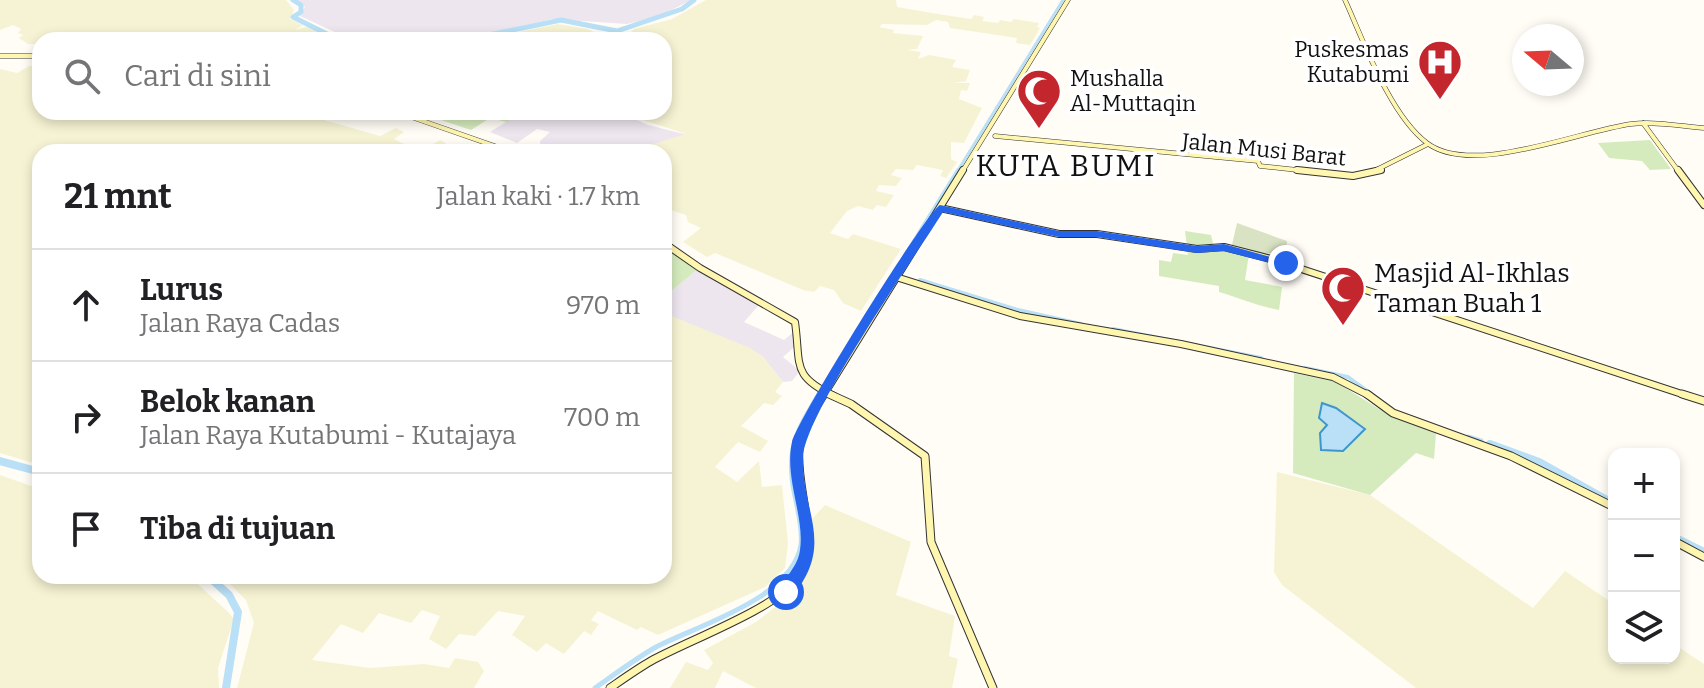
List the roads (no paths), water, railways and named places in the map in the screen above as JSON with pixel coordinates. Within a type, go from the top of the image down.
[{"type":"street","points":[[610,688],[649,662],[764,605],[795,583],[809,550],[797,448],[820,389],[940,208],[1068,0]]},
{"type":"street","points":[[1345,0],[1401,109],[1428,144],[1447,153],[1478,155],[1642,124],[1704,129]]},
{"type":"street","points":[[0,56],[32,56]]},
{"type":"street","points":[[420,120],[489,144]]},
{"type":"street","points":[[1642,124],[1704,205]]},
{"type":"street","name":"Jalan Musi Barat","points":[[986,133],[995,138]]},
{"type":"street","name":"Jalan Musi Barat","points":[[982,141],[995,138],[1259,162],[1353,176],[1381,170],[1428,144]]},
{"type":"street","points":[[940,208],[1059,234],[1097,234],[1197,249],[1224,247],[1271,259],[1704,401]]},
{"type":"street","points":[[672,248],[711,275],[795,322],[802,374],[820,389],[879,422],[925,457],[931,542],[993,688]]},
{"type":"street","points":[[896,277],[1020,316],[1113,335],[1181,344],[1333,377],[1359,388],[1393,413],[1525,461],[1608,504]]},
{"type":"street","points":[[1680,544],[1704,557]]},
{"type":"water","points":[[1322,403],[1336,408],[1365,429],[1343,451],[1321,450],[1320,433],[1327,425],[1319,418]]},
{"type":"waterway","points":[[293,0],[301,5],[301,12],[293,17],[323,32]]},
{"type":"waterway","points":[[503,32],[561,20],[617,31],[682,9],[694,0]]},
{"type":"waterway","points":[[957,172],[1063,0]]},
{"type":"waterway","points":[[818,396],[958,170]]},
{"type":"waterway","points":[[920,280],[1018,310],[1081,324]]},
{"type":"waterway","points":[[1113,329],[1261,358]]},
{"type":"waterway","points":[[1305,368],[1348,377],[1370,393]]},
{"type":"waterway","points":[[595,688],[656,647],[741,608],[762,595],[780,581],[794,564],[801,539],[792,480],[792,454],[799,431],[819,394]]},
{"type":"waterway","points":[[1468,437],[1481,441]]},
{"type":"waterway","points":[[1490,444],[1539,462],[1608,501]]},
{"type":"waterway","points":[[0,461],[32,470]]},
{"type":"waterway","points":[[1680,540],[1704,552]]},
{"type":"waterway","points":[[217,584],[229,595],[238,612],[226,688]]},
{"type":"place","name":"Puskesmas Kutabumi","points":[[1440,101]]},
{"type":"place","name":"Mushalla Al-Muttaqin","points":[[1039,130]]},
{"type":"place","name":"Masjid Al-Ikhlas Taman Buah 1","points":[[1343,327]]},
{"type":"district","name":"KUTA BUMI","points":[[1066,166]]}]
